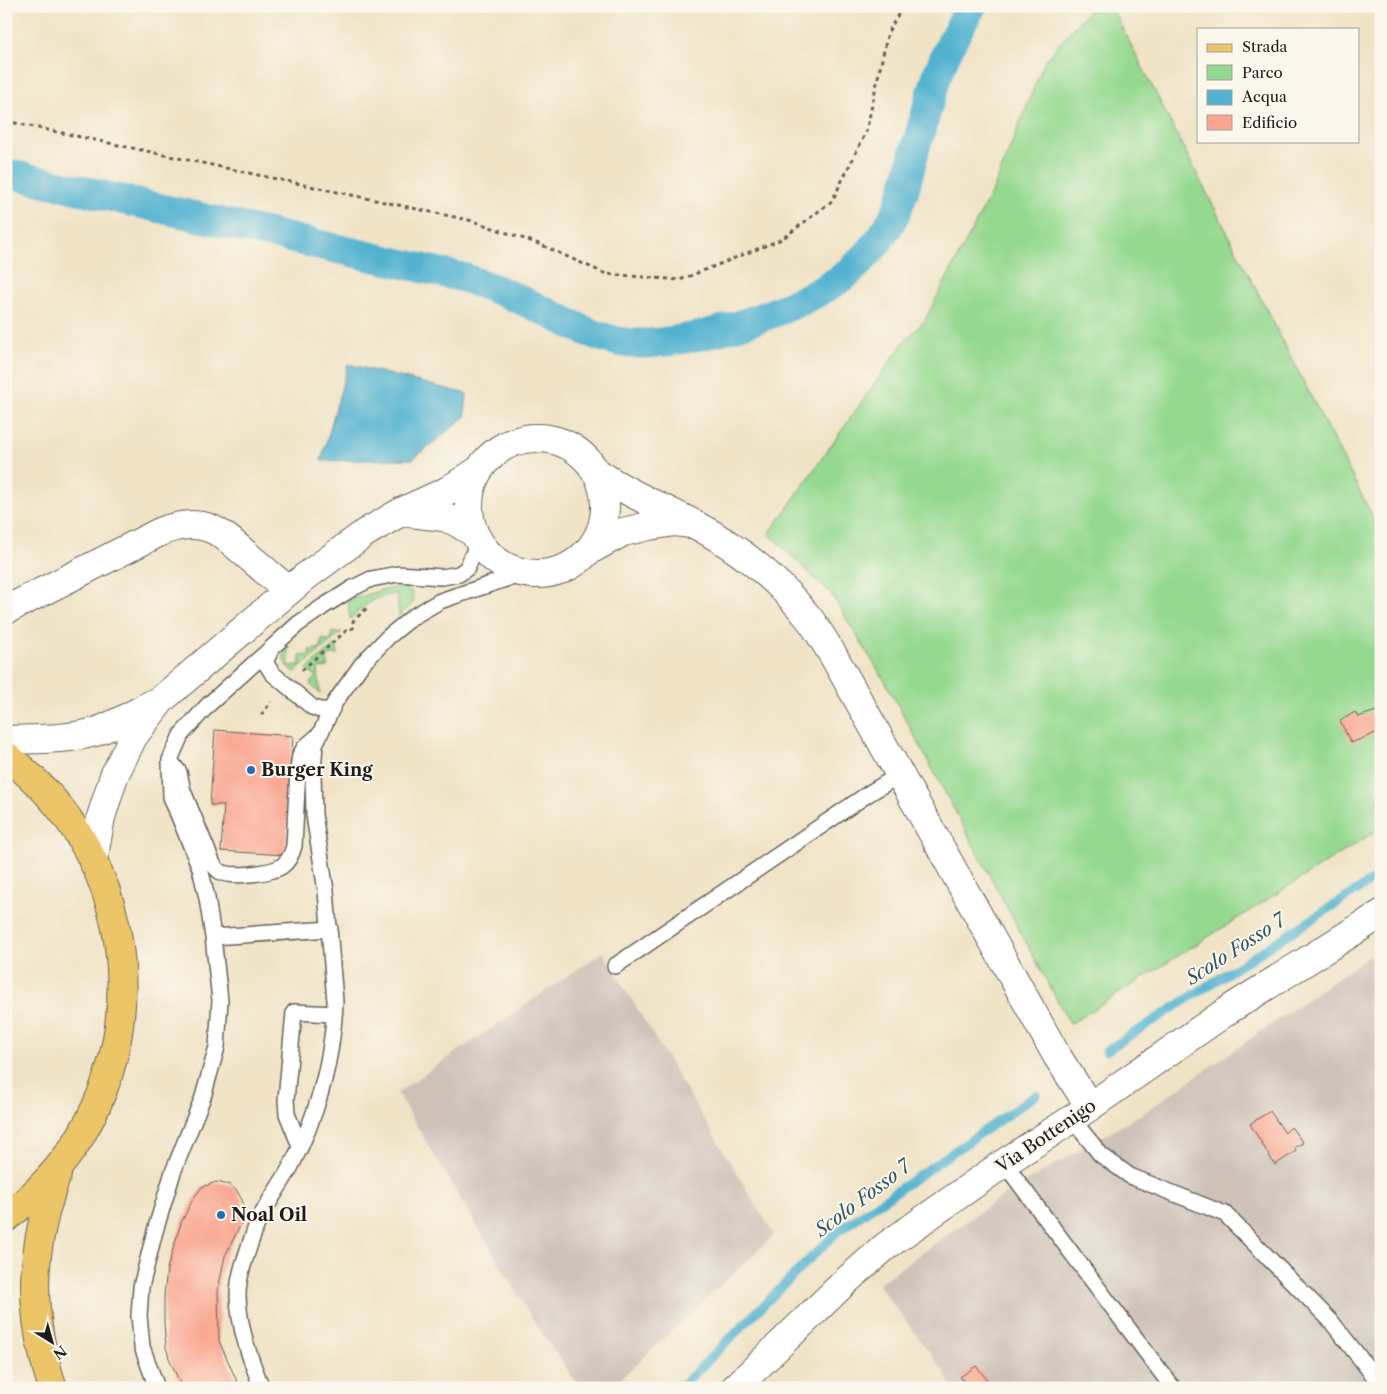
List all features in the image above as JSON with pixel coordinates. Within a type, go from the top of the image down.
[{"type":"main road","points":[[6,756],[28,773],[59,807],[93,860],[107,894],[117,929],[121,964],[122,1000],[118,1036],[110,1072],[97,1105],[80,1137],[59,1167],[30,1198],[6,1218]]},
{"type":"main road","points":[[53,1388],[45,1364],[38,1331],[35,1265],[40,1231],[59,1167]]},
{"type":"street","points":[[476,538],[470,522],[468,500],[474,477],[488,458],[507,444],[530,438],[553,439],[574,449],[592,465],[602,486],[606,509],[601,531],[590,550]]},
{"type":"street","points":[[93,860],[101,818],[114,776],[132,737],[162,699],[289,591],[365,533],[401,512],[447,490],[479,470]]},
{"type":"street","points":[[594,470],[625,490],[695,524],[727,544],[763,571],[788,594],[809,618],[833,655],[1057,1056],[1081,1113]]},
{"type":"street","points":[[401,512],[444,517],[456,522],[476,538],[492,559],[511,570],[532,575],[554,573],[574,564],[590,550],[623,532],[675,522],[695,524]]},
{"type":"street","points":[[6,610],[162,531],[178,525],[192,524],[220,532],[289,591]]},
{"type":"street","points":[[6,740],[74,736],[96,731],[162,699]]},
{"type":"street","name":"Via Bottenigo","points":[[735,1388],[846,1281],[886,1246],[1004,1163],[1081,1113],[1230,1010],[1381,914]]},
{"type":"lane","points":[[156,1388],[142,1347],[139,1316],[141,1287],[155,1231],[173,1172],[203,1097],[217,1047],[220,1000],[207,898],[200,868],[171,797],[170,760],[180,735],[208,705],[298,624],[353,588],[371,579],[398,574],[442,577],[459,574],[467,568],[476,538]]},
{"type":"lane","points":[[262,1388],[250,1359],[241,1324],[238,1295],[241,1269],[258,1221],[290,1168],[313,1118],[330,1052],[334,1014],[335,1001],[330,929],[314,815],[313,771],[316,744],[335,702],[362,664],[388,637],[414,616],[440,601],[527,574]]},
{"type":"lane","points":[[271,650],[265,662],[272,673],[312,707],[320,710],[332,710]]},
{"type":"lane","points":[[170,760],[179,772],[183,791],[213,864],[221,872],[229,874],[256,874],[283,865],[291,856],[294,846],[300,755],[305,746],[320,734]]},
{"type":"lane","points":[[615,966],[868,794],[899,775]]},
{"type":"lane","points":[[213,937],[330,929]]},
{"type":"lane","points":[[300,1146],[287,1114],[286,1100],[294,1012],[334,1014]]},
{"type":"lane","points":[[1081,1113],[1101,1155],[1130,1176],[1225,1214],[1330,1320],[1381,1385]]},
{"type":"lane","points":[[1004,1163],[1173,1388]]},
{"type":"path","points":[[6,121],[473,221],[539,244],[606,274],[680,280],[782,239],[832,201],[866,132],[888,32],[903,6]]},
{"type":"path","points":[[298,673],[347,630],[353,628],[353,620],[375,601]]},
{"type":"shaded area","points":[[1381,948],[1381,1388],[953,1388],[945,1373],[878,1284],[1005,1194],[1145,1112]]},
{"type":"shaded area","points":[[603,952],[774,1235],[611,1388],[580,1388],[535,1323],[397,1093]]},
{"type":"green space","points":[[1093,6],[1111,6],[1381,533],[1381,828],[1070,1024],[886,683],[831,594],[769,534],[903,343],[925,320],[995,186],[1045,60]]},
{"type":"green space","points":[[406,587],[412,592],[414,601],[399,616],[397,594],[376,599],[350,619],[348,601],[381,590]]},
{"type":"green space","points":[[342,632],[295,672],[288,666],[284,660],[285,649],[288,645],[289,666],[300,665],[300,656],[310,655],[309,650],[321,648],[321,640],[332,639],[331,633]]},
{"type":"green space","points":[[336,644],[338,654],[327,656],[328,667],[318,669],[320,694],[310,684],[316,676],[307,669]]},
{"type":"water","points":[[348,364],[467,394],[465,417],[413,459],[321,461]]},
{"type":"building","points":[[1376,711],[1381,721],[1381,731],[1351,743],[1340,721],[1355,712],[1358,717]]},
{"type":"building","name":"Burger King","points":[[215,730],[293,736],[285,855],[221,851],[224,805],[210,805]]},
{"type":"building","points":[[1270,1111],[1285,1133],[1291,1127],[1303,1143],[1295,1147],[1296,1151],[1275,1165],[1250,1124]]},
{"type":"building","points":[[216,1182],[230,1185],[237,1191],[245,1209],[242,1222],[225,1256],[218,1290],[219,1341],[240,1388],[182,1388],[166,1347],[164,1296],[167,1269],[181,1223],[193,1199],[202,1187]]},
{"type":"building","points":[[976,1366],[994,1388],[969,1388],[960,1377]]},
{"type":"waterway","points":[[6,173],[465,278],[507,294],[608,339],[621,342],[645,343],[674,341],[739,325],[802,300],[828,287],[848,273],[868,253],[886,230],[895,214],[904,190],[939,70],[954,37],[972,6]]},
{"type":"waterway","name":"Scolo Fosso 7","points":[[1106,1051],[1381,875]]},
{"type":"waterway","name":"Scolo Fosso 7","points":[[680,1388],[837,1232],[1036,1095]]},
{"type":"place","name":"Burger King","points":[[251,770]]},
{"type":"place","name":"Noal Oil","points":[[221,1215]]}]
